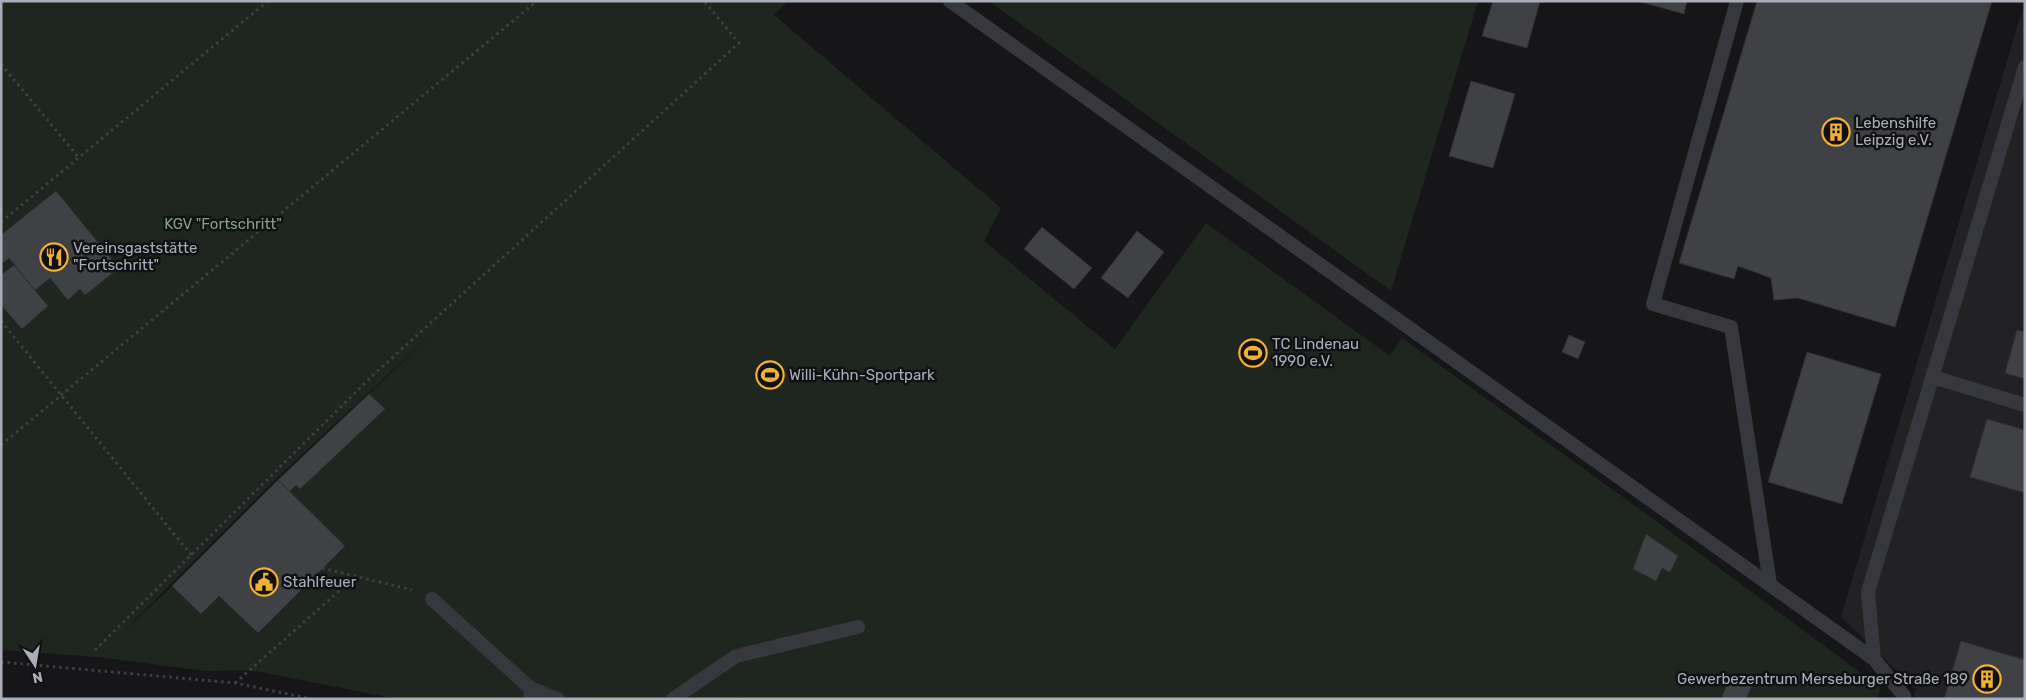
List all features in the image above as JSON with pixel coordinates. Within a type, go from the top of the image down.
[{"type":"lane","points":[[950,1],[1874,659],[1904,696],[1904,699]]},
{"type":"lane","points":[[1737,1],[1653,304],[1731,327],[1770,584]]},
{"type":"lane","points":[[1874,659],[1868,592],[2025,67]]},
{"type":"lane","points":[[1932,377],[2025,405]]},
{"type":"lane","points":[[432,600],[530,693],[558,699]]},
{"type":"lane","points":[[673,699],[736,656],[858,627]]},
{"type":"path","points":[[1,222],[268,1]]},
{"type":"path","points":[[1,445],[537,1]]},
{"type":"path","points":[[95,650],[372,377],[739,43],[704,1]]},
{"type":"path","points":[[1,64],[78,158]]},
{"type":"path","points":[[1,321],[192,556]]},
{"type":"path","points":[[322,568],[417,591],[432,600]]},
{"type":"path","points":[[235,683],[356,576]]},
{"type":"path","points":[[1,662],[235,683],[312,699]]},
{"type":"shaded area","points":[[2025,1],[2025,699],[1913,699],[1916,689],[1841,617]]},
{"type":"green space","name":"Willi-Kühn-Sportpark","points":[[1,1],[788,1],[774,15],[1001,208],[984,241],[1115,349],[1206,223],[1390,356],[1402,338],[1652,518],[1881,688],[1877,699],[747,699],[736,697],[732,699],[397,699],[250,670],[206,671],[97,657],[1,650]],"holes":[[[449,318],[278,480],[120,635],[279,476]]]},
{"type":"green space","points":[[989,1],[1478,1],[1391,291]]},
{"type":"building","points":[[1493,1],[1540,1],[1527,48],[1482,36]]},
{"type":"building","points":[[1638,1],[1687,1],[1684,14]]},
{"type":"building","name":"Lebenshilfe Leipzig e.V.","points":[[1757,1],[1992,1],[1895,327],[1798,298],[1774,300],[1771,278],[1738,266],[1734,279],[1679,263]]},
{"type":"building","points":[[1471,81],[1515,94],[1493,168],[1449,156]]},
{"type":"building","points":[[56,191],[119,268],[85,295],[80,289],[68,300],[50,278],[35,290],[9,258],[2,264],[1,262],[1,235]]},
{"type":"building","points":[[1042,227],[1092,268],[1074,289],[1024,249]]},
{"type":"building","points":[[1137,231],[1164,252],[1128,298],[1101,278]]},
{"type":"building","points":[[14,265],[48,306],[22,329],[1,305],[1,275]]},
{"type":"building","points":[[2017,330],[2025,332],[2025,379],[2005,373]]},
{"type":"building","points":[[1569,335],[1585,342],[1578,359],[1562,352]]},
{"type":"building","points":[[1807,352],[1881,374],[1842,504],[1768,482]]},
{"type":"building","points":[[369,394],[385,409],[300,489],[296,485],[289,492],[278,480]]},
{"type":"building","points":[[1987,419],[2025,430],[2025,493],[1970,477]]},
{"type":"building","points":[[278,480],[345,546],[258,633],[219,596],[201,614],[172,586]]},
{"type":"building","points":[[1646,534],[1678,556],[1670,572],[1662,568],[1656,581],[1633,569]]},
{"type":"building","name":"Gewerbezentrum Merseburger Straße 189","points":[[1961,641],[2025,660],[2025,699],[1944,699]]},
{"type":"building","points":[[1731,675],[1753,683],[1746,699],[1721,699]]},
{"type":"place","name":"Lebenshilfe Leipzig e.V.","points":[[1836,132]]},
{"type":"place","name":"Vereinsgaststätte \"Fortschritt\"","points":[[54,257]]},
{"type":"place","name":"TC Lindenau 1990 e.V.","points":[[1253,353]]},
{"type":"place","name":"Willi-Kühn-Sportpark","points":[[770,375]]},
{"type":"place","name":"Stahlfeuer","points":[[264,582]]},
{"type":"place","name":"Gewerbezentrum Merseburger Straße 189","points":[[1987,679]]},
{"type":"park label","name":"KGV \"Fortschritt\"","points":[[223,224]]}]
